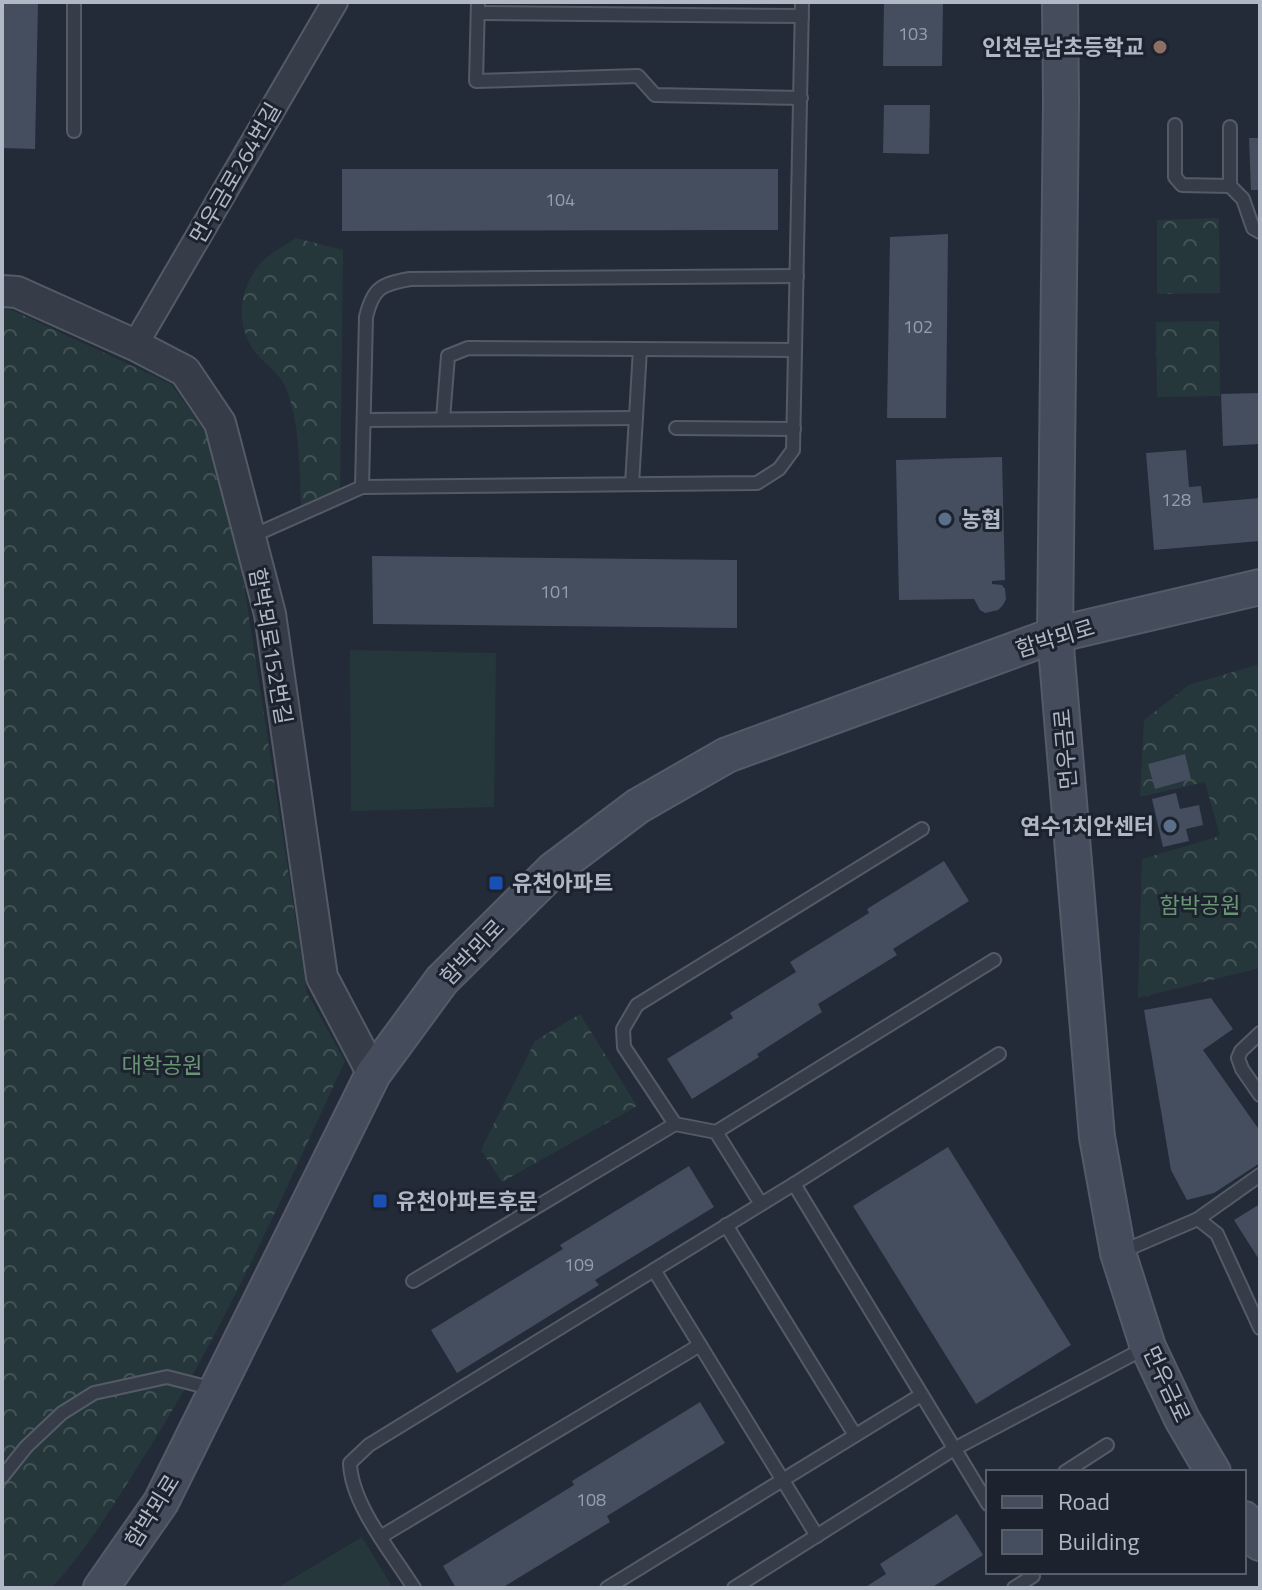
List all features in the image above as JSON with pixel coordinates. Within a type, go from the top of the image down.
[{"type":"main road","name":"먼우금로","points":[[1060,2],[1055,635],[1097,1137],[1118,1253],[1148,1347],[1182,1419],[1212,1470]]},
{"type":"main road","name":"함박뫼로","points":[[101,1588],[161,1502],[373,1074],[442,980],[553,870],[638,806],[727,755],[1055,635],[1260,587]]},
{"type":"main road","points":[[1246,1522],[1260,1543]]},
{"type":"street","name":"먼우금로264번길","points":[[135,345],[335,2]]},
{"type":"street","name":"함박뫼로152번길","points":[[2,291],[17,292],[185,371],[220,423],[270,614],[322,977],[373,1074]]},
{"type":"lane","points":[[74,2],[74,131]]},
{"type":"lane","points":[[250,537],[362,487],[757,483],[779,469],[793,450],[802,2]]},
{"type":"lane","points":[[801,98],[655,95],[638,76],[476,81],[478,8],[802,16]]},
{"type":"lane","points":[[1175,125],[1175,177],[1182,185],[1230,186],[1243,199],[1253,228],[1260,232]]},
{"type":"lane","points":[[1230,127],[1230,186]]},
{"type":"lane","points":[[362,487],[366,317],[371,297],[386,283],[410,279],[797,276]]},
{"type":"lane","points":[[443,419],[448,356],[468,348],[795,350]]},
{"type":"lane","points":[[632,484],[640,349]]},
{"type":"lane","points":[[364,420],[636,418]]},
{"type":"lane","points":[[676,428],[794,429]]},
{"type":"lane","points":[[675,1124],[624,1047],[623,1029],[637,1005],[922,829]]},
{"type":"lane","points":[[413,1281],[675,1124],[716,1132],[994,960]]},
{"type":"lane","points":[[1260,1033],[1238,1058],[1260,1095]]},
{"type":"lane","points":[[414,1588],[360,1503],[350,1480],[350,1463],[359,1454],[999,1054]]},
{"type":"lane","points":[[716,1132],[761,1204]]},
{"type":"lane","points":[[1118,1253],[1198,1219],[1260,1175]]},
{"type":"lane","points":[[794,1184],[986,1501]]},
{"type":"lane","points":[[1198,1219],[1217,1234],[1255,1305],[1260,1328]]},
{"type":"lane","points":[[726,1225],[855,1435]]},
{"type":"lane","points":[[654,1270],[817,1536]]},
{"type":"lane","points":[[382,1536],[700,1345]]},
{"type":"lane","points":[[734,1588],[954,1449],[1148,1347]]},
{"type":"lane","points":[[2,1477],[26,1447],[62,1413],[94,1393],[167,1377],[217,1390]]},
{"type":"lane","points":[[607,1588],[921,1395]]},
{"type":"lane","points":[[1068,1470],[1107,1445]]},
{"type":"lane","points":[[1014,1588],[1032,1574],[1040,1588]]},
{"type":"green space","points":[[1219,218],[1220,293],[1157,294],[1157,220]]},
{"type":"green space","points":[[296,238],[343,250],[340,497],[302,514],[298,448],[290,400],[282,381],[249,342],[242,318],[244,293],[256,269]]},
{"type":"green space","name":"대학공원","points":[[2,309],[12,310],[171,384],[207,434],[237,540],[307,993],[345,1061],[246,1272],[193,1374],[105,1519],[51,1588],[2,1588]]},
{"type":"green space","points":[[1219,321],[1220,396],[1157,397],[1156,322]]},
{"type":"green space","points":[[350,650],[496,653],[494,807],[351,811]]},
{"type":"green space","name":"함박공원","points":[[1260,664],[1260,968],[1138,998],[1142,859],[1220,836],[1205,782],[1140,797],[1144,720],[1189,685]]},
{"type":"green space","points":[[580,1014],[637,1106],[502,1182],[481,1150],[535,1041]]},
{"type":"green space","points":[[362,1537],[393,1588],[277,1588]]},
{"type":"building","points":[[2,2],[38,2],[35,149],[2,148]]},
{"type":"building","points":[[884,2],[943,2],[942,66],[883,66]]},
{"type":"building","points":[[884,105],[930,105],[929,154],[883,153]]},
{"type":"building","points":[[1249,138],[1260,138],[1260,190],[1251,190]]},
{"type":"building","points":[[342,169],[778,169],[778,230],[342,231]]},
{"type":"building","points":[[948,234],[946,418],[887,418],[890,237]]},
{"type":"building","points":[[1260,393],[1260,444],[1223,446],[1221,394]]},
{"type":"building","points":[[1186,450],[1189,487],[1201,486],[1203,503],[1260,498],[1260,541],[1154,550],[1146,453]]},
{"type":"building","points":[[1002,457],[1005,580],[992,581],[992,584],[1002,585],[1005,589],[1003,605],[998,610],[985,613],[974,599],[899,600],[896,460]]},
{"type":"building","points":[[372,556],[737,560],[737,628],[373,624]]},
{"type":"building","points":[[1185,754],[1191,779],[1155,789],[1148,764]]},
{"type":"building","points":[[1176,793],[1180,809],[1199,805],[1203,825],[1186,829],[1189,841],[1163,847],[1152,799]]},
{"type":"building","points":[[944,861],[969,901],[893,949],[897,955],[818,1004],[822,1012],[692,1099],[667,1059],[733,1018],[730,1013],[796,972],[790,962]]},
{"type":"building","points":[[1211,998],[1233,1029],[1203,1050],[1260,1131],[1260,1163],[1214,1193],[1187,1200],[1171,1170],[1144,1010]]},
{"type":"building","points":[[948,1147],[1071,1345],[976,1404],[853,1206]]},
{"type":"building","points":[[689,1166],[714,1207],[595,1280],[599,1285],[457,1373],[431,1330],[563,1249],[560,1245]]},
{"type":"building","points":[[1260,1204],[1260,1261],[1234,1220]]},
{"type":"building","points":[[700,1402],[725,1443],[607,1516],[610,1522],[502,1588],[456,1588],[443,1566]]},
{"type":"building","points":[[957,1514],[983,1555],[931,1588],[864,1588],[886,1574],[880,1564]]},
{"type":"place","name":"인천문남초등학교","points":[[1160,47]]},
{"type":"place","name":"농협","points":[[945,519]]},
{"type":"place","name":"연수1치안센터","points":[[1170,826]]},
{"type":"place","name":"유천아파트","points":[[496,883]]},
{"type":"place","name":"유천아파트후문","points":[[380,1201]]}]
